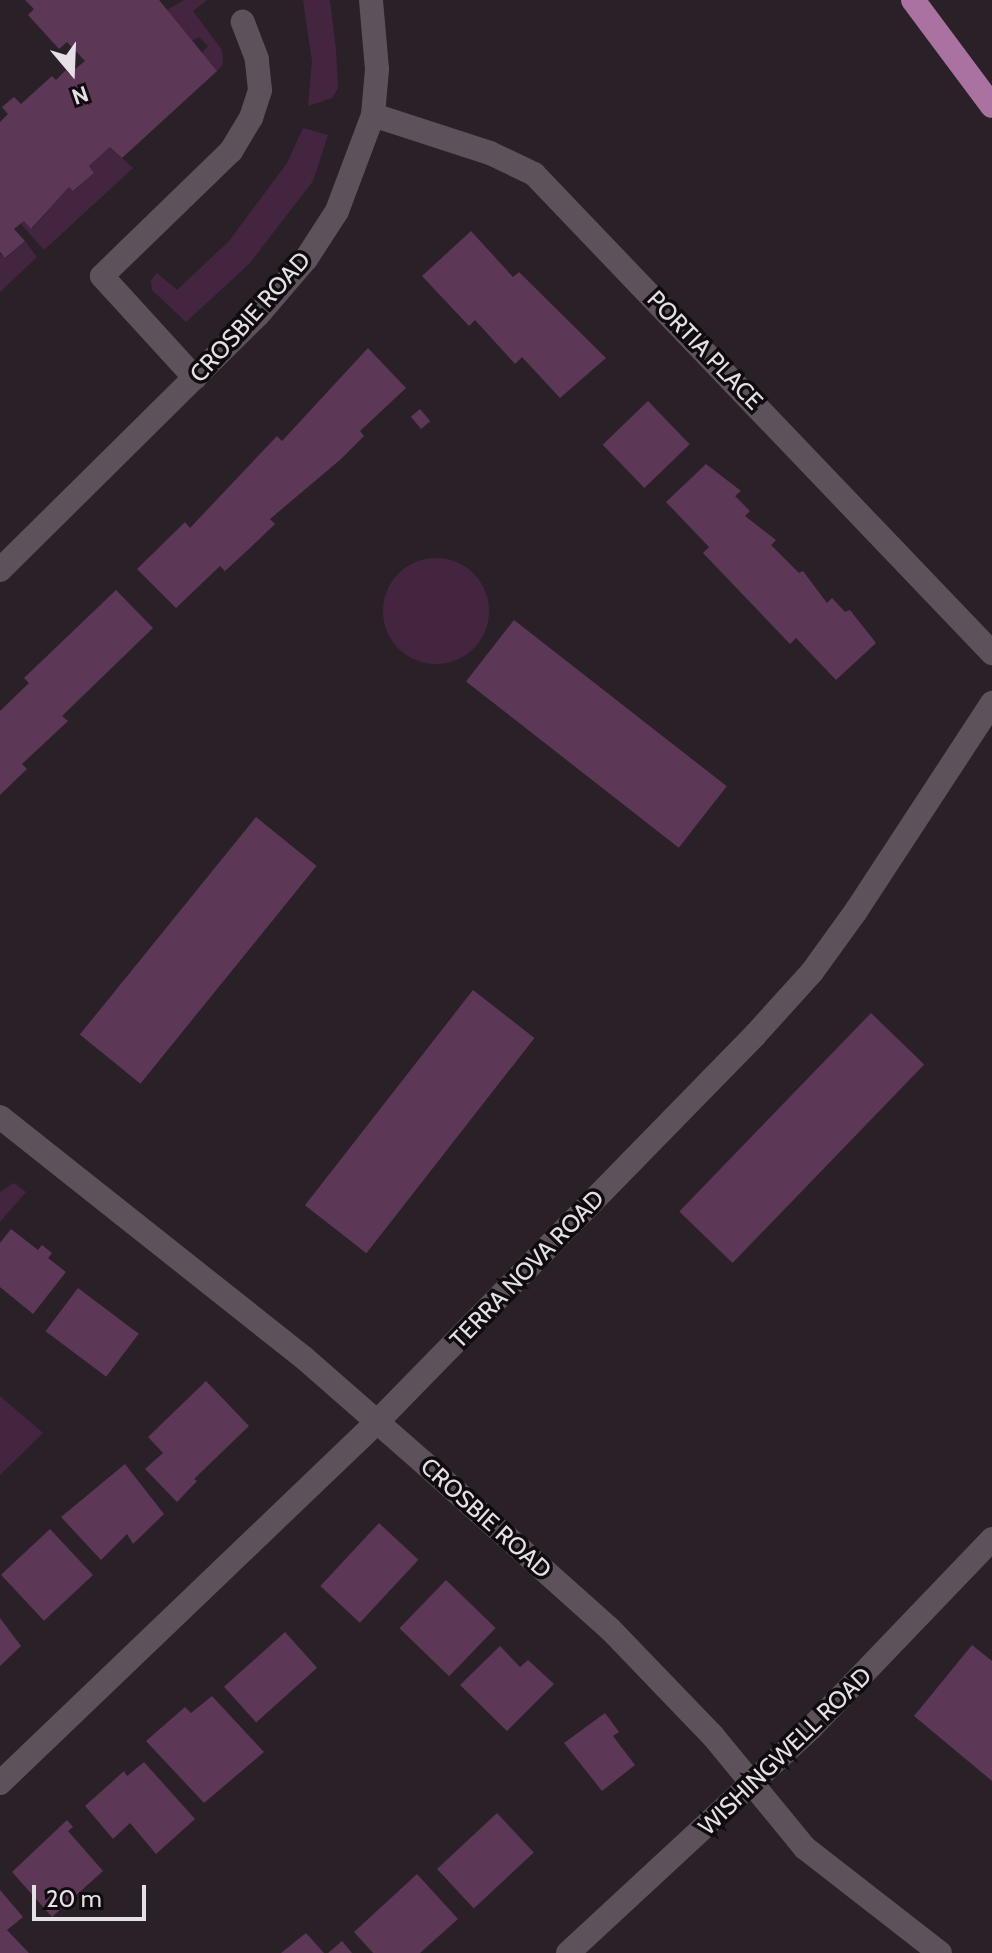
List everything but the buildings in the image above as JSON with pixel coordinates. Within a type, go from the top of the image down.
[{"type":"main road","points":[[913,0],[992,106]]},
{"type":"street","name":"CROSBIE ROAD","points":[[0,570],[195,378],[306,259],[337,211],[373,115],[377,69],[371,0]]},
{"type":"street","points":[[195,378],[102,276],[231,151],[251,118],[260,90],[259,74],[243,22]]},
{"type":"street","name":"PORTIA PLACE","points":[[373,115],[490,153],[534,174],[992,653]]},
{"type":"street","name":"TERRA NOVA ROAD","points":[[0,1783],[377,1422],[812,972],[992,703]]},
{"type":"street","name":"CROSBIE ROAD","points":[[0,1117],[377,1422],[610,1629],[713,1736],[805,1848],[940,1953]]},
{"type":"street","name":"WISHINGWELL ROAD","points":[[568,1953],[912,1628],[992,1539]]},
{"type":"shaded area","points":[[184,0],[207,0],[193,11],[222,50],[223,64],[217,71],[202,53],[208,46],[199,37],[191,41],[165,11]]},
{"type":"shaded area","points":[[303,0],[330,0],[338,88],[332,98],[308,106],[312,61]]},
{"type":"shaded area","points":[[303,128],[328,135],[313,181],[249,264],[186,322],[152,290],[151,280],[157,273],[177,290],[229,241],[287,163]]},
{"type":"shaded area","points":[[110,147],[133,168],[44,250],[21,224],[24,221],[32,229],[69,187],[74,191],[94,173],[89,166]]},
{"type":"shaded area","points":[[25,241],[37,257],[0,292],[0,254],[6,258]]},
{"type":"shaded area","points":[[436,558],[456,562],[473,574],[485,591],[489,611],[485,631],[473,648],[456,660],[436,664],[416,660],[399,648],[387,631],[383,611],[387,591],[399,574],[416,562]]},
{"type":"shaded area","points":[[14,1183],[26,1192],[0,1222],[0,1192]]},
{"type":"shaded area","points":[[0,1396],[43,1433],[0,1475]]}]
